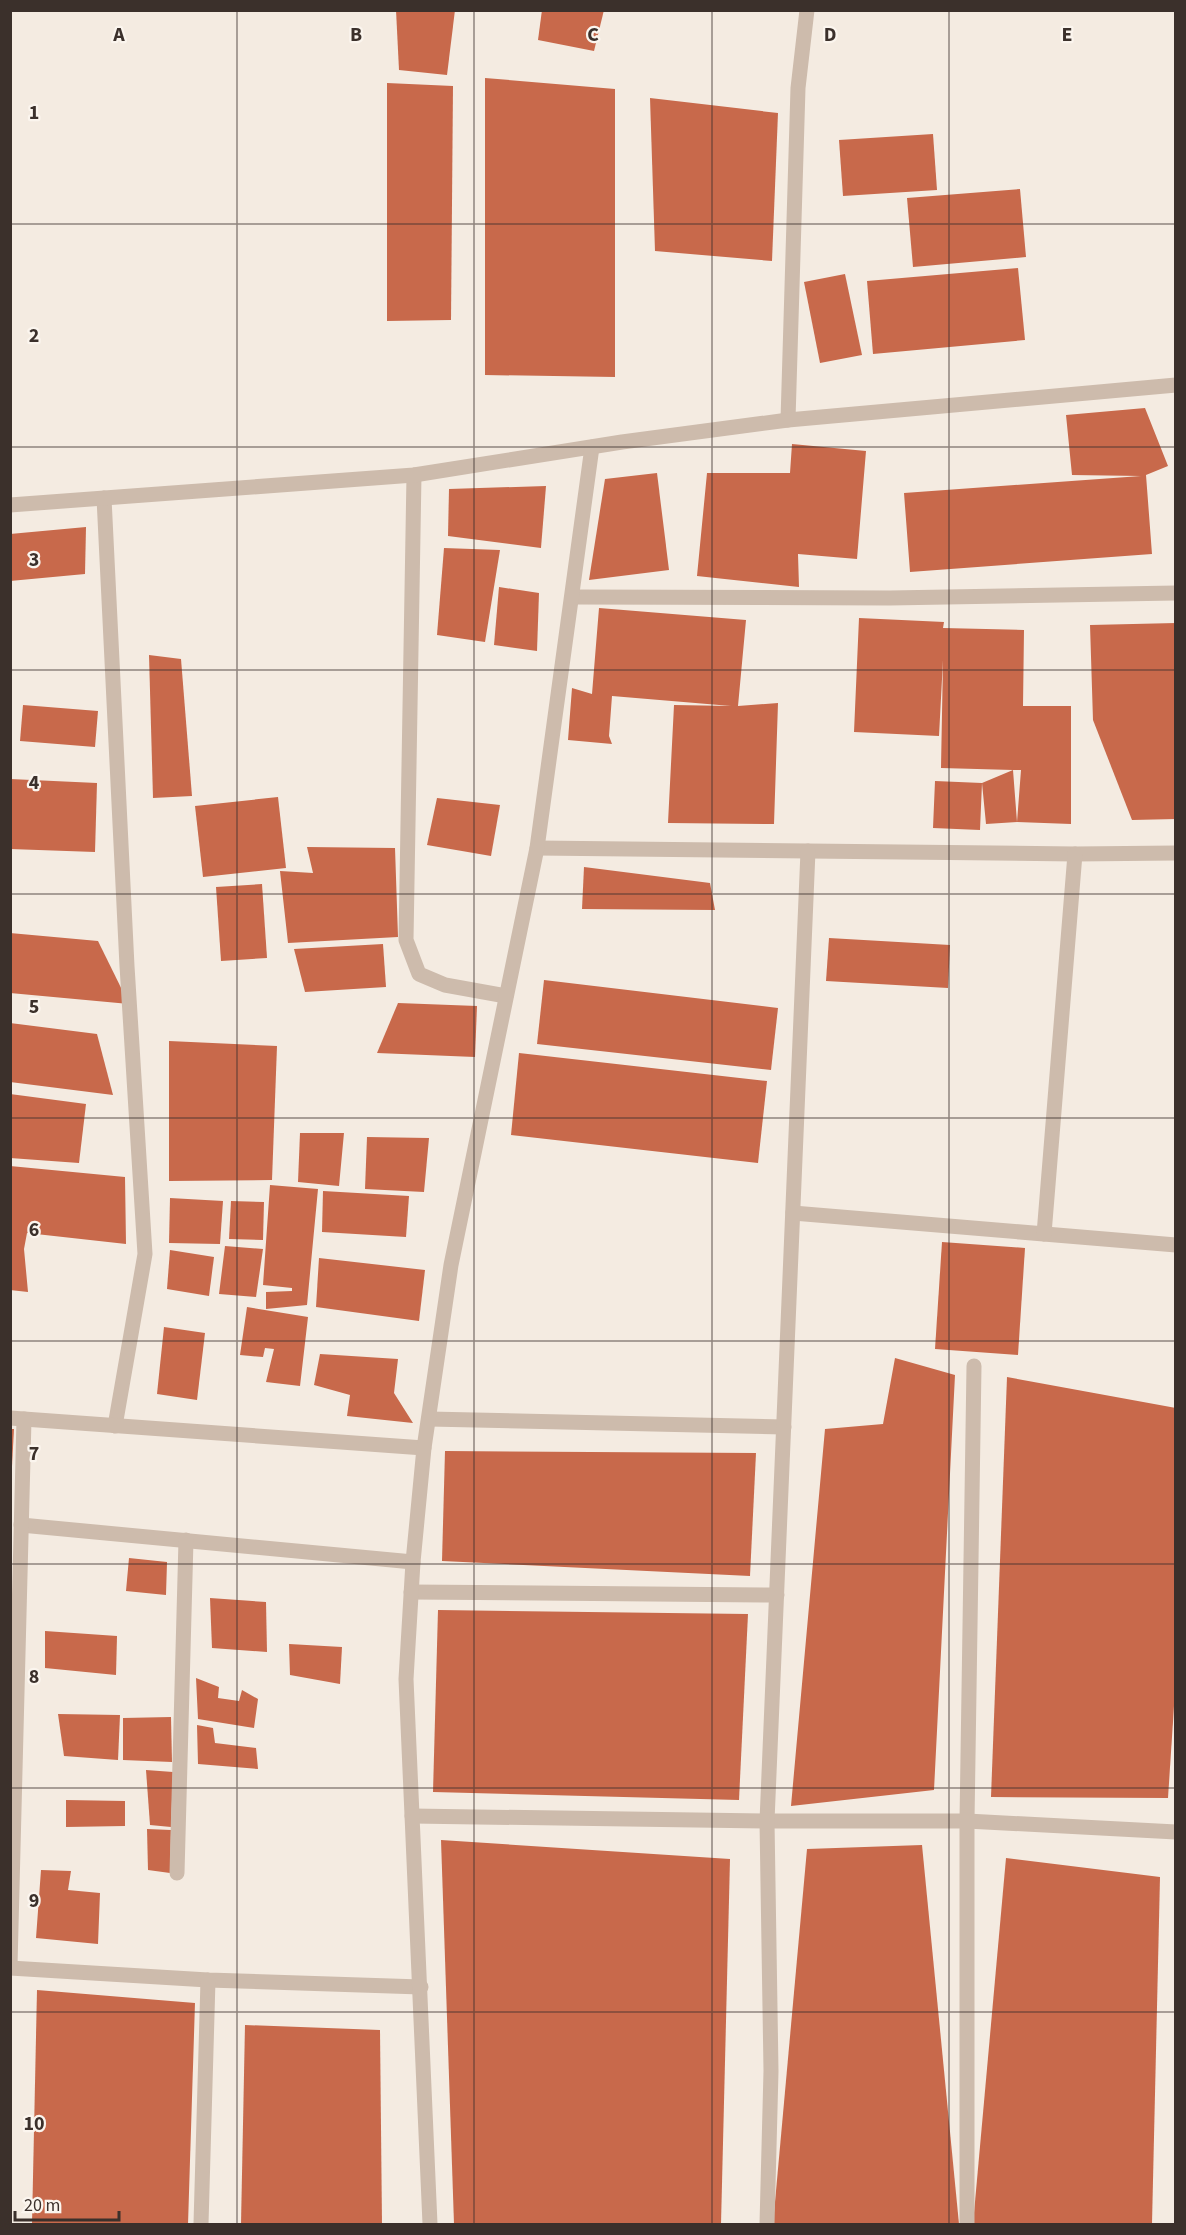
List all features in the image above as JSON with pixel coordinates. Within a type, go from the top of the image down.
[{"type":"street","points":[[788,420],[798,88],[807,10]]},
{"type":"street","points":[[10,505],[414,475],[592,447],[788,420],[1176,385]]},
{"type":"street","points":[[430,2224],[406,1679],[413,1562],[424,1448],[451,1265],[537,848],[592,447]]},
{"type":"street","points":[[414,475],[406,940],[419,974],[445,986],[506,996]]},
{"type":"street","points":[[104,498],[127,966],[145,1254],[115,1426]]},
{"type":"street","points":[[572,597],[890,598],[1176,593]]},
{"type":"street","points":[[537,848],[1176,853]]},
{"type":"street","points":[[767,2224],[771,2071],[767,1821],[808,851]]},
{"type":"street","points":[[1044,1234],[1076,854]]},
{"type":"street","points":[[793,1212],[1176,1245]]},
{"type":"street","points":[[966,2224],[967,1821],[974,1366]]},
{"type":"street","points":[[421,1987],[208,1980],[10,1967],[21,1525],[17,1419],[424,1448]]},
{"type":"street","points":[[429,1419],[784,1427]]},
{"type":"street","points":[[21,1525],[413,1562]]},
{"type":"street","points":[[177,1874],[186,1540]]},
{"type":"street","points":[[411,1592],[777,1595]]},
{"type":"street","points":[[412,1816],[767,1821],[967,1821],[1176,1832]]},
{"type":"street","points":[[201,2224],[208,1980]]},
{"type":"building","points":[[396,10],[455,10],[447,75],[399,70]]},
{"type":"building","points":[[542,10],[604,10],[594,51],[538,40]]},
{"type":"building","points":[[485,78],[615,89],[615,377],[485,375]]},
{"type":"building","points":[[387,83],[453,86],[451,320],[387,321]]},
{"type":"building","points":[[650,98],[778,113],[772,261],[655,251]]},
{"type":"building","points":[[933,134],[937,190],[843,196],[839,140]]},
{"type":"building","points":[[1020,189],[1026,257],[913,267],[907,198]]},
{"type":"building","points":[[1018,268],[1025,340],[873,354],[867,281]]},
{"type":"building","points":[[845,274],[862,355],[820,363],[804,282]]},
{"type":"building","points":[[1145,408],[1168,466],[1146,475],[1152,554],[910,572],[904,493],[1141,476],[1072,475],[1066,415]]},
{"type":"building","points":[[792,444],[866,451],[857,559],[798,554],[799,587],[697,576],[707,473],[790,473]]},
{"type":"building","points":[[657,473],[669,570],[589,580],[605,479]]},
{"type":"building","points":[[546,486],[541,548],[448,536],[449,489]]},
{"type":"building","points":[[86,527],[85,574],[10,581],[10,534]]},
{"type":"building","points":[[444,548],[500,550],[485,642],[437,635]]},
{"type":"building","points":[[499,587],[539,593],[537,651],[494,645]]},
{"type":"building","points":[[599,608],[746,620],[738,706],[778,703],[774,824],[668,823],[674,705],[731,706],[612,696],[609,736],[612,744],[568,740],[572,688],[592,694]]},
{"type":"building","points":[[859,618],[944,622],[943,628],[1024,630],[1023,706],[1071,706],[1071,824],[1017,822],[1021,770],[941,768],[943,660],[939,736],[854,732]]},
{"type":"building","points":[[1176,623],[1176,819],[1132,820],[1093,720],[1090,625]]},
{"type":"building","points":[[149,655],[181,659],[192,796],[153,798]]},
{"type":"building","points":[[23,705],[98,711],[95,747],[20,741]]},
{"type":"building","points":[[1013,770],[1017,822],[986,824],[982,783]]},
{"type":"building","points":[[10,779],[97,783],[95,852],[10,849]]},
{"type":"building","points":[[935,781],[982,783],[980,830],[933,828]]},
{"type":"building","points":[[278,797],[286,868],[203,877],[195,806]]},
{"type":"building","points":[[437,798],[500,805],[491,856],[427,845]]},
{"type":"building","points":[[307,847],[395,848],[398,937],[288,943],[280,871],[313,873]]},
{"type":"building","points":[[584,867],[710,883],[715,910],[582,909]]},
{"type":"building","points":[[262,884],[267,958],[221,961],[216,887]]},
{"type":"building","points":[[10,933],[98,941],[129,1004],[10,993]]},
{"type":"building","points":[[829,938],[950,945],[948,988],[826,981]]},
{"type":"building","points":[[383,944],[386,987],[305,992],[294,949]]},
{"type":"building","points":[[544,980],[778,1008],[771,1070],[537,1044]]},
{"type":"building","points":[[398,1003],[477,1006],[475,1057],[377,1053]]},
{"type":"building","points":[[10,1023],[97,1034],[113,1095],[10,1082]]},
{"type":"building","points":[[169,1041],[277,1046],[272,1180],[169,1181]]},
{"type":"building","points":[[519,1053],[767,1081],[758,1163],[511,1135]]},
{"type":"building","points":[[10,1094],[86,1104],[79,1163],[10,1158]]},
{"type":"building","points":[[300,1133],[344,1133],[339,1186],[298,1182]]},
{"type":"building","points":[[367,1137],[429,1138],[424,1192],[365,1189]]},
{"type":"building","points":[[10,1166],[125,1177],[126,1244],[27,1233],[24,1249],[28,1292],[10,1290]]},
{"type":"building","points":[[270,1185],[318,1189],[307,1305],[266,1309],[266,1292],[292,1291],[292,1288],[263,1285]]},
{"type":"building","points":[[323,1191],[409,1196],[406,1237],[322,1232]]},
{"type":"building","points":[[170,1198],[223,1201],[220,1244],[169,1243]]},
{"type":"building","points":[[231,1201],[264,1202],[263,1240],[229,1239]]},
{"type":"building","points":[[942,1242],[1025,1248],[1018,1355],[935,1349]]},
{"type":"building","points":[[225,1246],[263,1249],[256,1297],[219,1294]]},
{"type":"building","points":[[170,1250],[214,1257],[209,1296],[167,1289]]},
{"type":"building","points":[[319,1258],[425,1270],[419,1321],[316,1307]]},
{"type":"building","points":[[247,1307],[308,1317],[300,1386],[266,1382],[274,1349],[265,1348],[263,1357],[240,1355]]},
{"type":"building","points":[[164,1327],[205,1333],[197,1400],[157,1394]]},
{"type":"building","points":[[320,1354],[398,1359],[394,1393],[413,1423],[347,1416],[350,1395],[314,1385]]},
{"type":"building","points":[[895,1358],[955,1375],[934,1790],[791,1806],[825,1429],[883,1424]]},
{"type":"building","points":[[1007,1377],[1176,1408],[1176,1676],[1168,1798],[991,1797]]},
{"type":"building","points":[[10,1429],[14,1429],[12,1466],[10,1466]]},
{"type":"building","points":[[445,1451],[756,1453],[750,1576],[442,1561]]},
{"type":"building","points":[[129,1558],[167,1562],[166,1595],[126,1591]]},
{"type":"building","points":[[210,1598],[266,1602],[267,1652],[212,1648]]},
{"type":"building","points":[[438,1610],[748,1614],[739,1800],[433,1792]]},
{"type":"building","points":[[45,1631],[117,1636],[116,1675],[45,1668]]},
{"type":"building","points":[[289,1644],[342,1647],[340,1684],[290,1675]]},
{"type":"building","points":[[196,1678],[219,1687],[218,1698],[239,1701],[242,1690],[258,1699],[254,1728],[198,1719]]},
{"type":"building","points":[[58,1714],[120,1715],[118,1760],[64,1756]]},
{"type":"building","points":[[171,1717],[172,1762],[123,1760],[123,1718]]},
{"type":"building","points":[[197,1725],[213,1728],[215,1743],[256,1748],[258,1769],[198,1764]]},
{"type":"building","points":[[146,1770],[173,1772],[171,1827],[150,1825]]},
{"type":"building","points":[[66,1800],[125,1801],[125,1826],[66,1827]]},
{"type":"building","points":[[147,1829],[171,1830],[170,1873],[148,1870]]},
{"type":"building","points":[[441,1840],[730,1859],[721,2224],[454,2224]]},
{"type":"building","points":[[922,1845],[959,2224],[773,2224],[807,1849]]},
{"type":"building","points":[[1006,1858],[1160,1877],[1152,2224],[973,2224]]},
{"type":"building","points":[[41,1870],[71,1871],[68,1890],[100,1893],[98,1944],[36,1938]]},
{"type":"building","points":[[37,1990],[195,2003],[188,2224],[32,2224]]},
{"type":"building","points":[[245,2025],[380,2030],[382,2224],[241,2224]]}]
